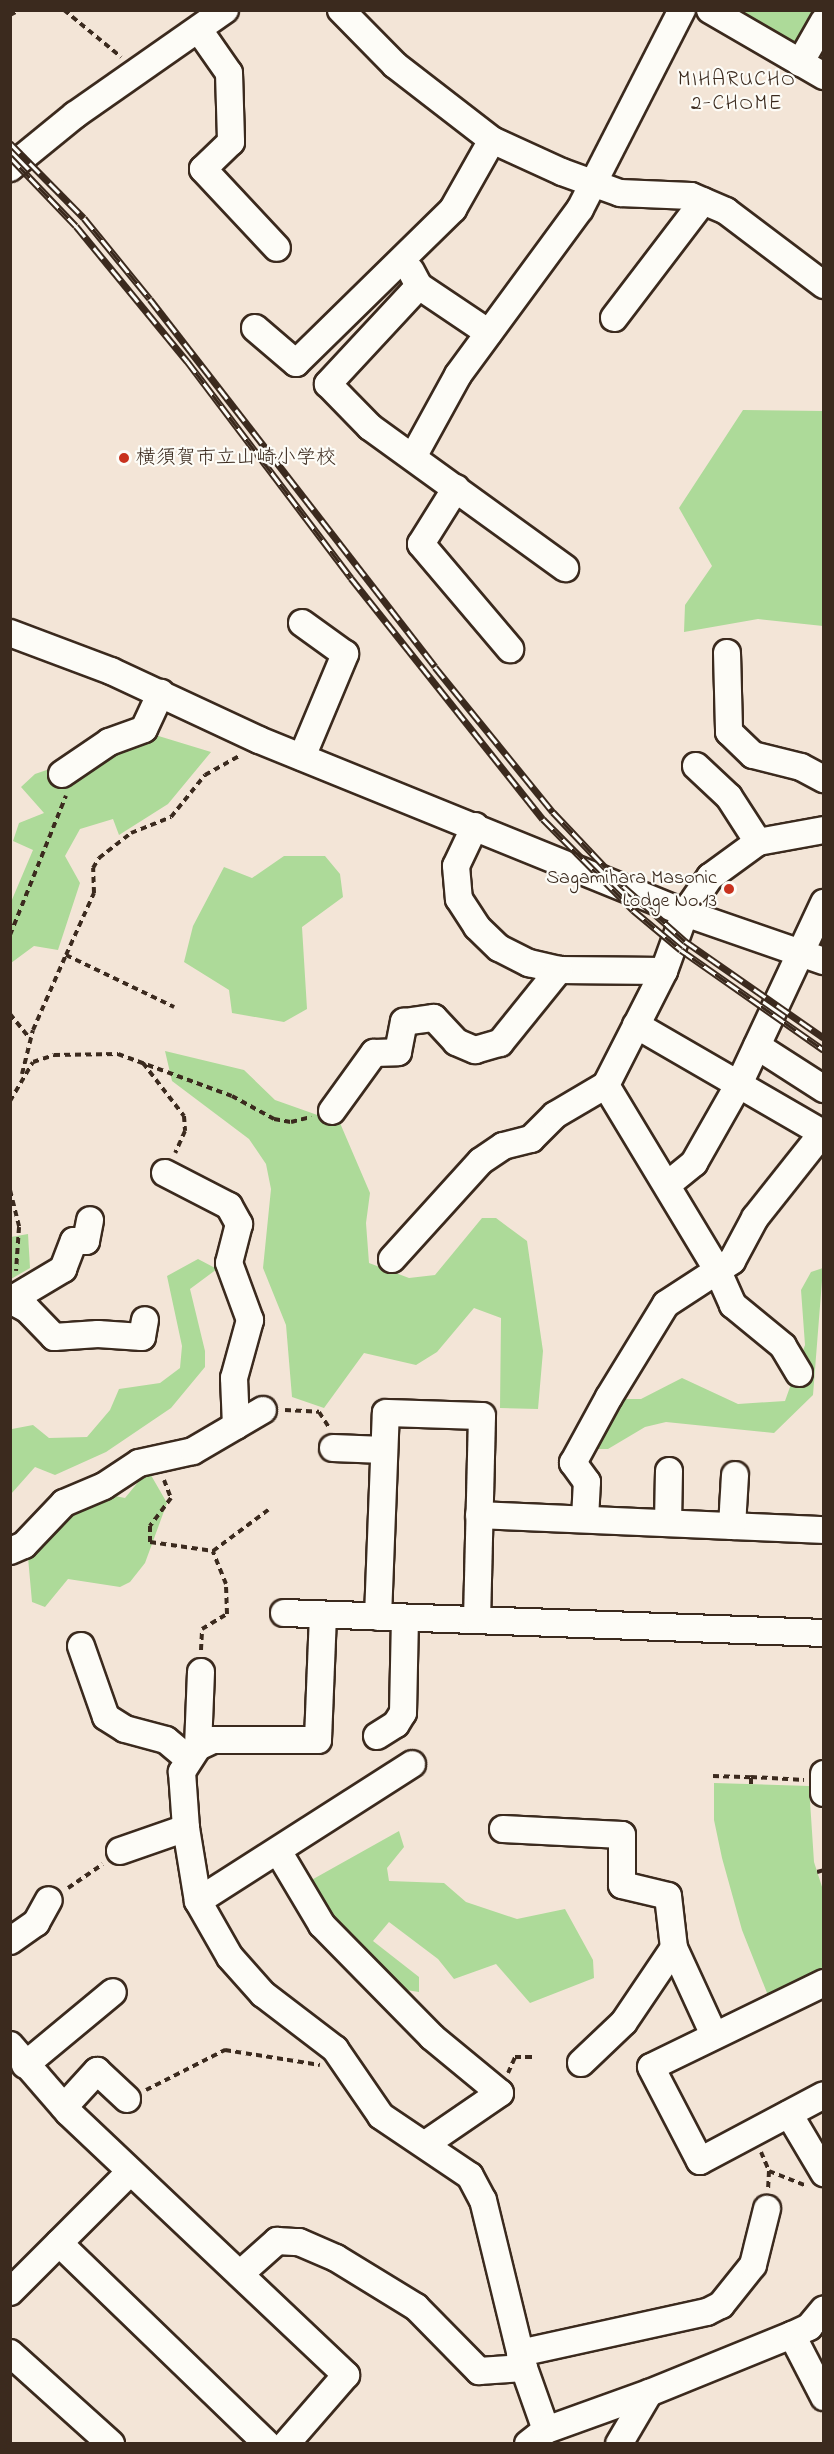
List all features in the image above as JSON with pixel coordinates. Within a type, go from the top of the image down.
[{"type":"street","points":[[10,168],[37,143],[225,10]]},
{"type":"street","points":[[341,10],[395,64],[492,140],[620,193],[691,196],[726,211],[824,285]]},
{"type":"street","points":[[413,457],[458,375],[595,184],[682,10]]},
{"type":"street","points":[[710,10],[824,76]]},
{"type":"street","points":[[800,63],[824,21]]},
{"type":"street","points":[[199,30],[229,73],[231,142],[203,169],[277,248]]},
{"type":"street","points":[[255,328],[296,363],[453,209],[492,140]]},
{"type":"street","points":[[614,318],[703,201]]},
{"type":"street","points":[[414,248],[411,275],[419,286],[489,333]]},
{"type":"street","points":[[419,286],[328,384],[370,427],[565,568]]},
{"type":"street","points":[[456,488],[421,544],[510,649]]},
{"type":"street","points":[[302,623],[345,654],[302,757]]},
{"type":"street","points":[[10,633],[161,693],[259,740],[685,913],[813,957]]},
{"type":"street","points":[[727,653],[729,732],[753,755],[801,767],[824,780]]},
{"type":"street","points":[[62,774],[109,742],[144,729],[161,693]]},
{"type":"street","points":[[696,766],[729,797],[758,842]]},
{"type":"street","points":[[475,826],[456,866],[459,899],[477,927],[499,948],[529,963],[559,970],[664,970]]},
{"type":"street","points":[[392,1260],[481,1161],[503,1146],[531,1139],[555,1114],[606,1085],[664,970],[685,913],[710,877],[758,842],[823,828]]},
{"type":"street","points":[[667,1185],[694,1163],[740,1083],[757,1046],[813,957],[824,903]]},
{"type":"street","points":[[332,1111],[374,1053],[398,1052],[404,1022],[434,1018],[456,1042],[475,1050],[500,1043],[559,970]]},
{"type":"street","points":[[585,1519],[587,1482],[573,1464],[666,1304],[687,1287],[732,1260],[754,1218],[823,1132],[636,1026]]},
{"type":"street","points":[[757,1046],[824,1089]]},
{"type":"street","points":[[606,1085],[717,1271],[733,1305],[783,1346],[799,1373]]},
{"type":"street","points":[[165,1173],[229,1206],[239,1224],[230,1263],[250,1320],[234,1378],[236,1426]]},
{"type":"street","points":[[90,1220],[86,1241],[74,1241],[63,1269],[11,1300],[27,1309],[54,1337],[98,1334],[142,1337],[145,1320]]},
{"type":"street","points":[[10,1551],[24,1545],[63,1503],[104,1486],[139,1463],[193,1451],[263,1410]]},
{"type":"street","points":[[378,1617],[386,1413],[482,1416],[477,1619]]},
{"type":"street","points":[[333,1448],[384,1450]]},
{"type":"street","points":[[668,1523],[669,1471]]},
{"type":"street","points":[[732,1526],[735,1475]]},
{"type":"street","points":[[479,1515],[824,1530]]},
{"type":"street","points":[[284,1613],[824,1633]]},
{"type":"street","points":[[323,1615],[318,1740],[213,1740],[194,1753],[182,1772],[186,1828],[198,1901],[230,1957],[263,1994],[335,2049],[381,2116],[427,2143],[470,2176],[483,2200],[522,2360],[537,2437],[792,2335],[809,2327],[824,2309]]},
{"type":"street","points":[[377,1736],[396,1724],[403,1713],[405,1618]]},
{"type":"street","points":[[81,1646],[106,1717],[125,1729],[166,1740],[194,1753]]},
{"type":"street","points":[[194,1753],[201,1672]]},
{"type":"street","points":[[198,1901],[412,1764]]},
{"type":"street","points":[[824,1774],[824,1794]]},
{"type":"street","points":[[120,1851],[186,1828]]},
{"type":"street","points":[[503,1829],[622,1835],[622,1885],[668,1896],[674,1948],[714,2035]]},
{"type":"street","points":[[278,1851],[322,1925],[432,2037],[500,2093],[427,2143]]},
{"type":"street","points":[[10,1941],[36,1923],[49,1900]]},
{"type":"street","points":[[581,2063],[624,2022],[674,1948]]},
{"type":"street","points":[[824,1983],[651,2067],[700,2161],[824,2095]]},
{"type":"street","points":[[113,1992],[17,2058],[63,2107],[130,2172],[346,2374],[286,2444]]},
{"type":"street","points":[[63,2107],[97,2071],[127,2099]]},
{"type":"street","points":[[789,2114],[818,2180]]},
{"type":"street","points":[[10,2292],[130,2172]]},
{"type":"street","points":[[240,2274],[277,2241],[298,2242],[336,2258],[416,2307],[479,2372],[707,2312],[721,2305],[753,2265],[767,2209]]},
{"type":"street","points":[[59,2243],[267,2444]]},
{"type":"street","points":[[792,2335],[824,2397]]},
{"type":"street","points":[[10,2353],[111,2444]]},
{"type":"street","points":[[619,2444],[650,2393]]},
{"type":"path","points":[[10,15],[20,10]]},
{"type":"path","points":[[64,10],[91,29],[137,72]]},
{"type":"path","points":[[21,1078],[30,1040],[94,893],[93,868],[99,858],[131,833],[171,817],[205,775],[230,764],[259,740]]},
{"type":"path","points":[[10,935],[75,781],[62,774]]},
{"type":"path","points":[[66,955],[174,1007]]},
{"type":"path","points":[[10,1014],[30,1040]]},
{"type":"path","points":[[10,1101],[21,1078],[33,1062],[54,1055],[118,1054],[232,1096],[274,1119],[291,1122],[332,1111]]},
{"type":"path","points":[[142,1063],[184,1116],[185,1131],[165,1173]]},
{"type":"path","points":[[10,1190],[19,1227],[15,1274]]},
{"type":"path","points":[[263,1410],[319,1412],[326,1417],[333,1448]]},
{"type":"path","points":[[156,1460],[171,1498],[150,1526],[150,1542],[213,1551],[268,1510]]},
{"type":"path","points":[[201,1672],[202,1629],[228,1614],[226,1584],[213,1551]]},
{"type":"path","points":[[713,1776],[823,1781]]},
{"type":"path","points":[[751,1777],[751,1784]]},
{"type":"path","points":[[49,1900],[120,1851]]},
{"type":"path","points":[[817,1872],[824,1870]]},
{"type":"path","points":[[127,2099],[225,2050],[319,2066],[335,2049]]},
{"type":"path","points":[[500,2093],[514,2056],[532,2057]]},
{"type":"path","points":[[753,2132],[769,2170],[767,2209]]},
{"type":"path","points":[[769,2170],[818,2180]]},
{"type":"green space","points":[[730,11],[815,11],[795,48]]},
{"type":"green space","points":[[743,410],[823,411],[823,626],[758,619],[684,632],[685,605],[712,566],[679,508]]},
{"type":"green space","points":[[152,734],[211,752],[168,804],[119,835],[113,819],[80,829],[65,856],[80,883],[58,950],[34,946],[11,963],[11,902],[33,850],[13,841],[19,823],[44,813],[21,787],[35,774]]},
{"type":"green space","points":[[284,856],[325,856],[340,874],[343,897],[302,927],[307,1009],[284,1022],[232,1013],[229,990],[184,962],[193,926],[224,867],[252,878]]},
{"type":"green space","points":[[165,1051],[244,1070],[275,1100],[340,1123],[370,1193],[366,1223],[369,1263],[409,1278],[435,1275],[482,1218],[496,1218],[527,1241],[543,1351],[538,1409],[500,1408],[501,1318],[474,1308],[437,1352],[416,1365],[364,1353],[324,1408],[292,1397],[286,1325],[263,1268],[271,1189],[266,1164],[249,1139],[172,1081]]},
{"type":"green space","points":[[28,1234],[30,1268],[11,1279],[11,1237]]},
{"type":"green space","points":[[198,1259],[217,1269],[190,1289],[205,1351],[205,1367],[171,1408],[106,1452],[55,1475],[35,1467],[11,1494],[12,1429],[33,1425],[49,1438],[87,1437],[110,1410],[119,1389],[160,1383],[180,1368],[182,1346],[167,1276]]},
{"type":"green space","points":[[823,1268],[813,1395],[774,1433],[666,1422],[645,1427],[608,1449],[589,1449],[618,1399],[641,1399],[682,1378],[738,1404],[785,1401],[805,1345],[801,1290],[811,1272]]},
{"type":"green space","points":[[148,1470],[167,1503],[145,1563],[130,1582],[120,1587],[68,1579],[45,1607],[32,1602],[27,1546],[70,1506],[105,1494],[125,1498]]},
{"type":"green space","points":[[714,1783],[809,1786],[814,1862],[823,1890],[823,1968],[769,1998],[742,1930],[722,1858],[714,1820]]},
{"type":"green space","points":[[399,1831],[404,1847],[387,1868],[389,1881],[444,1883],[466,1902],[517,1919],[565,1909],[593,1960],[594,1978],[530,2003],[496,1964],[454,1979],[438,1959],[389,1922],[373,1941],[419,1977],[419,1992],[400,1989],[299,1887]]},
{"type":"railway","points":[[10,143],[84,218],[150,299],[435,667],[553,812],[623,886],[685,941],[824,1038]]},
{"type":"railway","points":[[10,157],[76,226],[187,361],[351,578],[543,819],[633,910],[681,950],[824,1050]]},
{"type":"place","name":"横須賀市立山崎小学校","points":[[124,458]]},
{"type":"place","name":"Sagamihara Masonic Lodge No.13","points":[[729,889]]},
{"type":"district","name":"MIHARUCHO 2-CHOME","points":[[737,92]]}]
